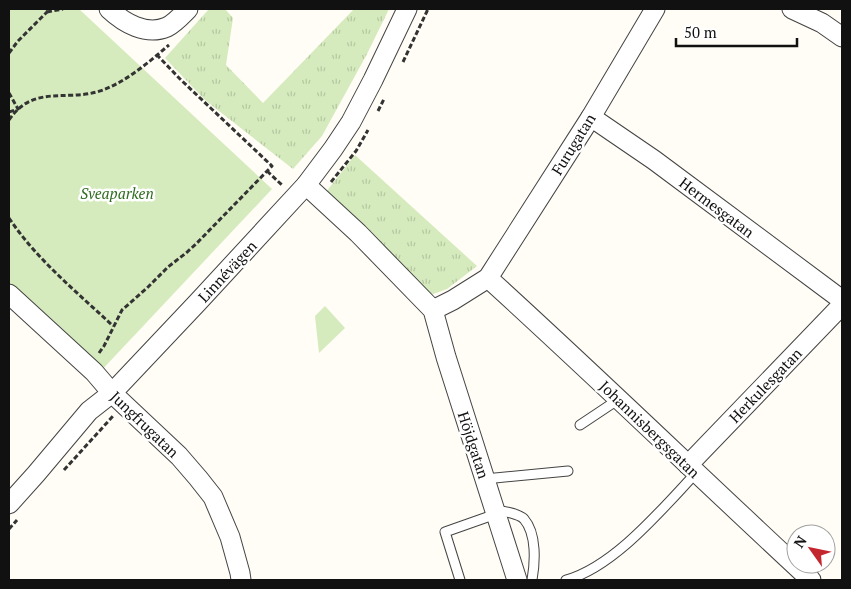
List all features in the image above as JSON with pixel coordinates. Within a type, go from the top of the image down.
[{"type":"street","points":[[109,9],[128,23],[141,29],[156,30],[168,27],[188,9]]},
{"type":"street","name":"Linnévägen","points":[[9,504],[89,411],[112,393],[306,185],[351,122],[407,9]]},
{"type":"street","name":"Furugatan","points":[[488,278],[591,117],[655,9]]},
{"type":"street","points":[[792,9],[822,23],[842,37]]},
{"type":"street","name":"Hermesgatan","points":[[591,117],[654,160],[842,300]]},
{"type":"street","name":"Höjdgatan","points":[[306,185],[358,233],[433,310],[517,580]]},
{"type":"street","points":[[433,310],[488,278]]},
{"type":"street","name":"Johannisbergsgatan","points":[[488,278],[811,580]]},
{"type":"street","name":"Jungfrugatan","points":[[9,294],[94,372],[112,393],[179,456],[198,478],[212,497],[230,537],[241,580]]},
{"type":"street","name":"Herkulesgatan","points":[[692,469],[842,304]]},
{"type":"lane","points":[[580,425],[618,399]]},
{"type":"lane","points":[[566,580],[579,577],[605,561],[636,534],[692,469]]},
{"type":"lane","points":[[485,479],[568,471]]},
{"type":"lane","points":[[460,580],[446,532],[495,512],[508,512],[524,518],[532,534],[535,565],[532,580]]},
{"type":"path","points":[[9,53],[18,41],[48,11],[63,9]]},
{"type":"path","points":[[9,112],[34,99],[48,96],[92,94],[115,85],[157,55],[174,39]]},
{"type":"path","points":[[88,367],[104,346],[113,326],[125,307],[168,267],[186,254],[272,166],[157,55]]},
{"type":"path","points":[[9,93],[18,109]]},
{"type":"path","points":[[9,120],[18,109]]},
{"type":"path","points":[[9,218],[45,262],[113,326]]},
{"type":"green space","name":"Sveaparken","points":[[9,9],[79,9],[272,189],[99,373],[9,286]]},
{"type":"green space","points":[[209,9],[225,9],[233,18],[226,65],[263,103],[354,9],[389,9],[367,54],[322,136],[293,169],[205,100],[165,58]]},
{"type":"green space","points":[[355,155],[477,266],[447,289],[433,294],[426,291],[326,192]]},
{"type":"green space","points":[[325,306],[345,328],[319,353],[315,316]]}]
